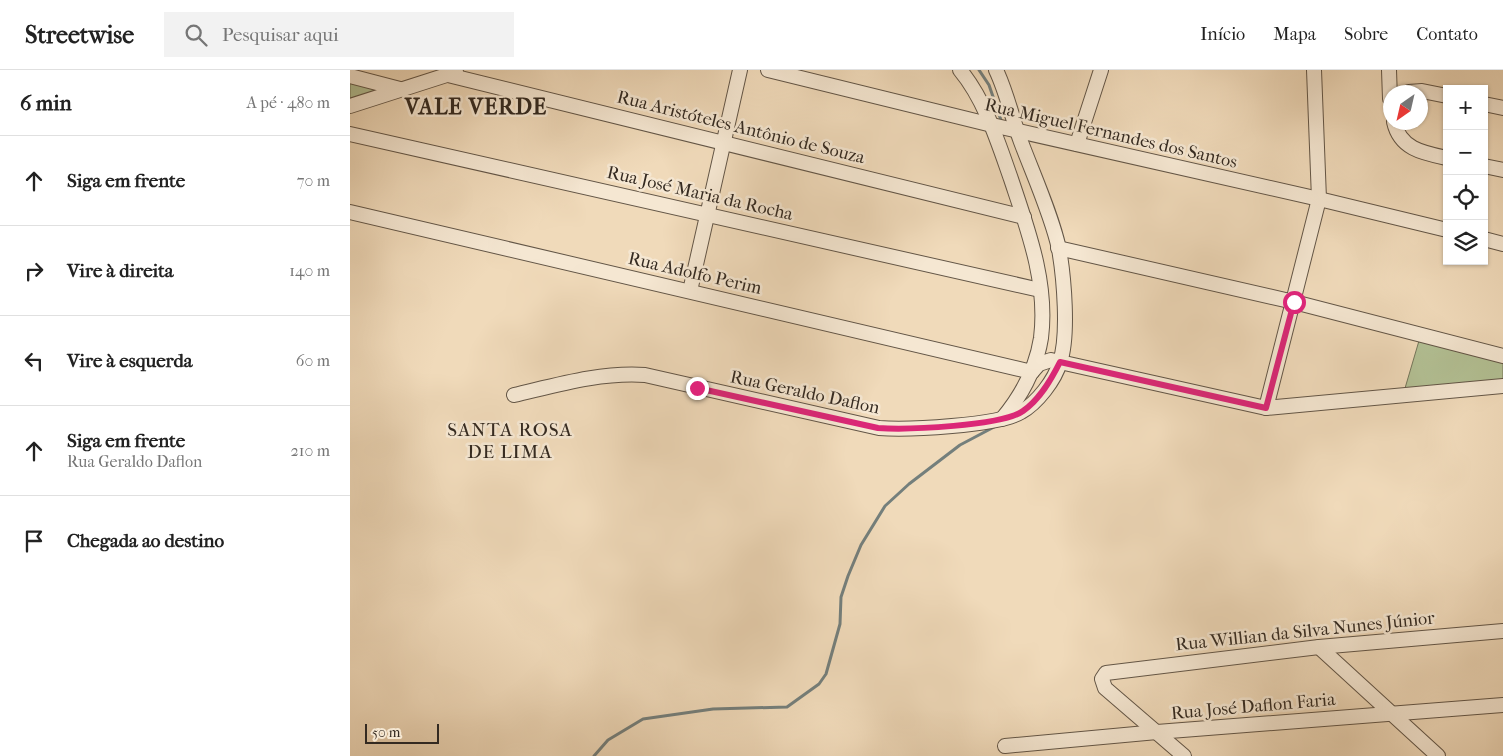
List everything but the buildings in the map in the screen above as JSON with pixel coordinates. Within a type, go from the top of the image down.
[{"type":"street","points":[[690,291],[740,70]]},
{"type":"street","name":"Rua Miguel Fernandes dos Santos","points":[[768,70],[1017,131],[1443,229]]},
{"type":"street","points":[[960,70],[969,81],[992,125],[1034,249],[1040,290],[1040,339],[1032,372]]},
{"type":"street","points":[[996,70],[1004,87],[1017,131],[1058,248],[1064,329],[1060,362]]},
{"type":"street","points":[[1077,144],[1101,70]]},
{"type":"street","points":[[1266,408],[1319,199],[1314,70]]},
{"type":"street","points":[[1389,70],[1390,85]]},
{"type":"street","points":[[350,106],[455,72]]},
{"type":"street","name":"Rua Aristóteles Antônio de Souza","points":[[455,72],[1024,217]]},
{"type":"street","points":[[350,76],[400,89]]},
{"type":"street","points":[[1428,92],[1443,95]]},
{"type":"street","points":[[1488,105],[1503,108]]},
{"type":"street","points":[[1397,130],[1400,138],[1413,149],[1443,157]]},
{"type":"street","name":"Rua José Maria da Rocha","points":[[350,134],[1040,290]]},
{"type":"street","points":[[1488,167],[1503,170]]},
{"type":"street","name":"Rua Adolfo Perim","points":[[350,212],[1032,372]]},
{"type":"street","points":[[1488,240],[1503,244]]},
{"type":"street","points":[[1058,248],[1294,302],[1503,356]]},
{"type":"street","points":[[1002,419],[1023,391],[1038,364],[1051,360],[1266,408],[1503,386]]},
{"type":"street","name":"Rua Geraldo Daflon","points":[[514,394],[606,374],[627,374],[644,376],[878,428],[907,430],[1014,416],[1032,404],[1051,380],[1060,362]]},
{"type":"street","name":"Rua Willian da Silva Nunes Júnior","points":[[1157,732],[1105,688],[1102,679],[1111,671],[1319,647],[1503,631]]},
{"type":"street","points":[[1319,647],[1438,756]]},
{"type":"street","name":"Rua José Daflon Faria","points":[[1006,746],[1392,713],[1503,706]]},
{"type":"street","points":[[1157,732],[1184,756]]},
{"type":"green space","points":[[350,82],[379,89],[350,101]]},
{"type":"green space","points":[[1421,334],[1503,356],[1503,386],[1403,395]]},
{"type":"waterway","points":[[979,70],[989,85],[1002,123]]},
{"type":"waterway","points":[[594,756],[608,740],[643,719],[713,709],[787,707],[819,684],[826,674],[840,624],[841,597],[848,576],[861,545],[885,506],[909,484],[960,445],[996,426]]},
{"type":"district","name":"VALE VERDE","points":[[476,106]]},
{"type":"district","name":"SANTA ROSA DE LIMA","points":[[510,440]]},
{"type":"route","points":[[697,388],[878,428],[907,430],[1014,416],[1032,404],[1051,380],[1060,362],[1266,408],[1294,302]]}]
